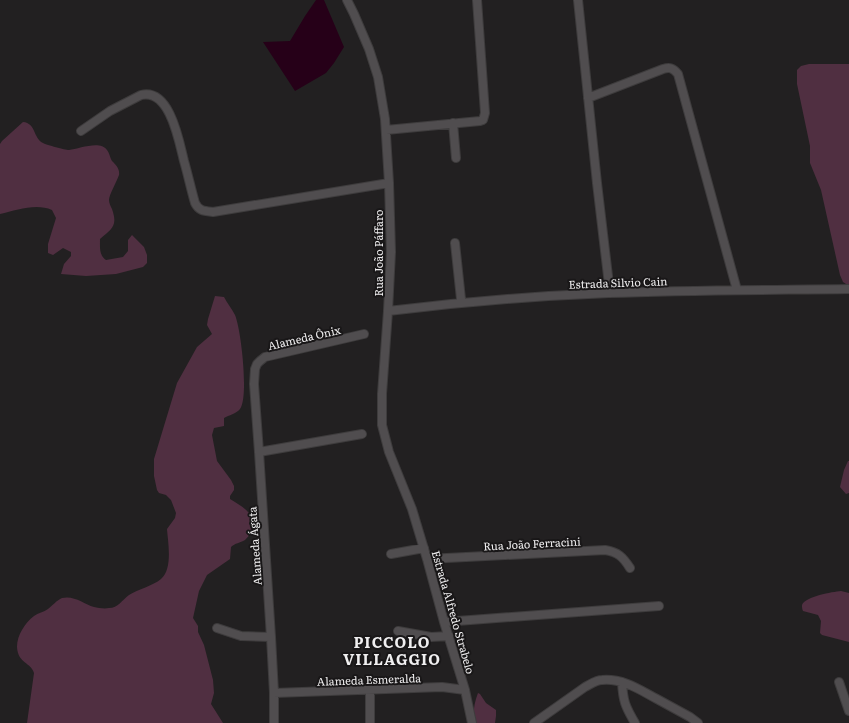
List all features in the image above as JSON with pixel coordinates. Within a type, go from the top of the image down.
[{"type":"street","name":"Rua João Páffaro","points":[[347,0],[369,49],[378,77],[382,97],[386,130],[391,252],[382,394],[382,425],[389,452],[412,509]]},
{"type":"street","points":[[386,130],[482,120],[485,113],[477,0]]},
{"type":"street","points":[[578,0],[610,293]]},
{"type":"street","points":[[588,98],[663,69],[671,68],[675,70],[678,74],[737,290]]},
{"type":"street","points":[[81,130],[110,111],[141,95],[147,94],[157,98],[166,107],[174,123],[197,208],[206,211],[213,212],[389,183]]},
{"type":"street","points":[[453,124],[456,158]]},
{"type":"street","points":[[455,243],[461,302]]},
{"type":"street","name":"Estrada Silvio Cain","points":[[388,311],[461,302],[610,293],[849,289]]},
{"type":"street","name":"Alameda Ônix","points":[[255,369],[256,364],[265,357],[364,334]]},
{"type":"street","name":"Alameda Ágata","points":[[255,369],[254,384],[271,637],[274,723]]},
{"type":"street","points":[[259,452],[362,434]]},
{"type":"street","name":"Estrada Alfredo Strabelo","points":[[412,509],[465,690],[472,723]]},
{"type":"street","points":[[391,554],[424,548]]},
{"type":"street","name":"Rua João Ferracini","points":[[427,559],[605,550],[621,556],[630,568]]},
{"type":"street","points":[[444,622],[659,606]]},
{"type":"street","points":[[217,628],[241,636],[271,637]]},
{"type":"street","points":[[398,631],[430,636],[449,636]]},
{"type":"street","points":[[534,723],[585,687],[602,680],[613,680],[635,687],[690,717],[698,723]]},
{"type":"street","points":[[622,682],[627,710],[635,723]]},
{"type":"street","points":[[839,682],[849,711]]},
{"type":"street","name":"Alameda Esmeralda","points":[[274,693],[442,687],[465,690]]},
{"type":"street","points":[[370,690],[370,723]]},
{"type":"shaded area","points":[[316,0],[324,0],[344,47],[326,73],[295,91],[263,42],[290,41]]},
{"type":"shaded area","points":[[809,64],[849,64],[849,286],[843,282],[840,275],[821,190],[810,163],[810,146],[797,84],[797,70],[801,66]]},
{"type":"shaded area","points":[[23,122],[30,125],[37,138],[48,145],[69,150],[95,145],[104,147],[107,150],[119,171],[119,175],[109,200],[114,215],[114,223],[111,230],[100,239],[101,254],[106,260],[123,257],[128,251],[128,240],[132,235],[144,247],[147,255],[147,263],[143,267],[116,274],[86,276],[61,274],[64,264],[71,256],[71,252],[63,248],[53,255],[48,253],[48,244],[56,218],[52,210],[33,207],[0,214],[0,144]]},
{"type":"shaded area","points":[[215,296],[224,297],[235,315],[242,348],[244,391],[243,402],[240,409],[224,418],[224,426],[214,428],[212,435],[217,461],[234,486],[230,499],[246,510],[252,519],[252,527],[248,537],[231,547],[230,559],[207,575],[199,591],[193,618],[198,626],[198,632],[204,645],[213,680],[214,693],[211,704],[223,723],[27,723],[34,673],[20,657],[17,643],[22,630],[28,622],[34,616],[46,610],[58,600],[66,597],[75,599],[90,606],[112,608],[126,597],[150,586],[165,575],[169,555],[167,529],[175,518],[176,513],[171,500],[166,495],[159,493],[157,490],[154,476],[154,459],[177,383],[197,347],[212,334],[207,325]]},
{"type":"shaded area","points":[[848,461],[849,493],[846,494],[840,487]]},
{"type":"shaded area","points":[[841,591],[849,593],[849,642],[822,635],[820,633],[821,621],[818,615],[803,611],[802,608],[804,602],[809,599],[832,592]]},
{"type":"shaded area","points":[[478,693],[486,703],[496,710],[495,723],[474,723],[474,708]]},
{"type":"district","name":"PICCOLO VILLAGGIO","points":[[392,650]]}]
